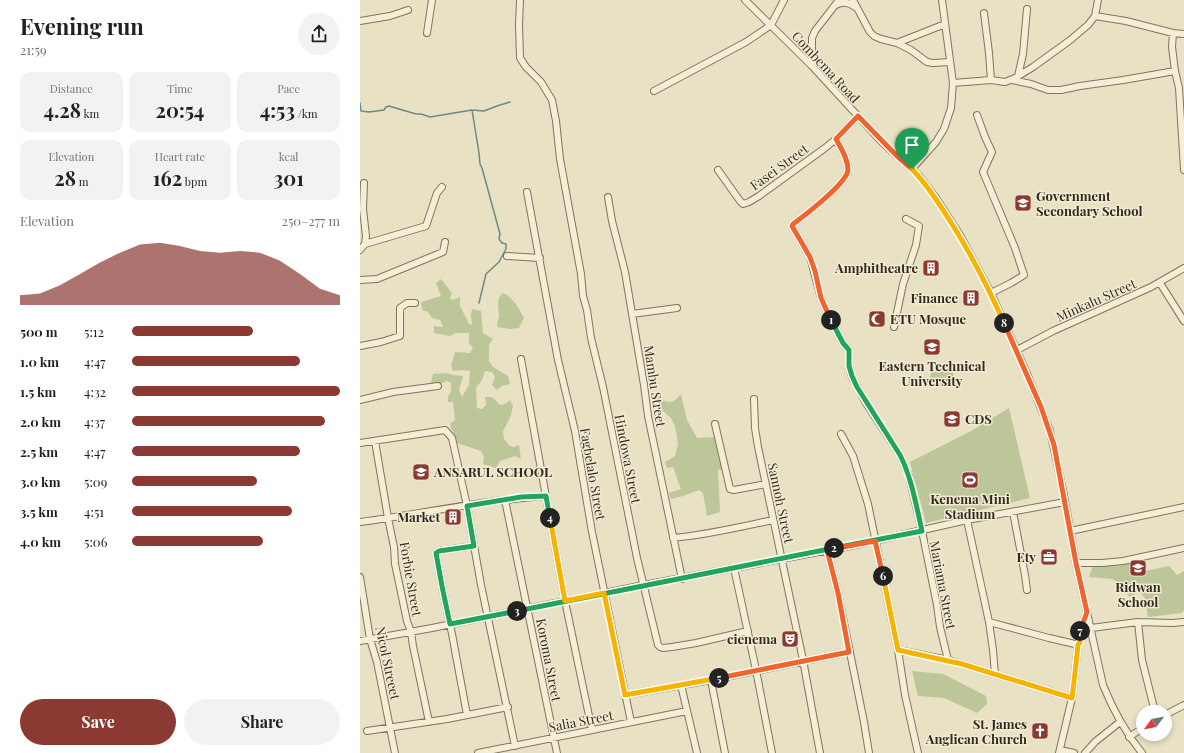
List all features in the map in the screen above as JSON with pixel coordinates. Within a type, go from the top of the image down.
[{"type":"street","points":[[427,33],[432,0]]},
{"type":"street","name":"Hindowa Street","points":[[520,0],[520,58],[522,63],[541,82],[552,100],[559,142],[560,159],[591,338],[600,375],[620,479],[656,641],[660,647],[663,648],[696,643],[748,631]]},
{"type":"street","name":"Combema Road","points":[[745,0],[812,66],[897,156],[912,169],[931,191],[961,237],[991,293],[1017,350],[1050,431],[1054,445],[1076,563],[1094,640]]},
{"type":"street","points":[[654,91],[746,42],[771,25],[784,0]]},
{"type":"street","points":[[852,0],[870,32],[874,36],[897,43],[911,50],[927,62],[950,62]]},
{"type":"street","points":[[912,169],[936,142],[944,129],[951,108],[953,83],[942,0]]},
{"type":"street","points":[[953,83],[991,80],[1005,82],[1012,80],[1069,41],[1088,25],[1095,16],[1098,0]]},
{"type":"street","points":[[812,66],[812,38],[815,31],[829,12],[838,3],[846,2],[856,8]]},
{"type":"street","points":[[1018,76],[1023,54],[1027,9]]},
{"type":"street","points":[[360,21],[390,16],[408,10]]},
{"type":"street","points":[[984,13],[991,80]]},
{"type":"street","points":[[1095,16],[1126,21],[1173,33],[1184,34]]},
{"type":"street","points":[[897,43],[945,24]]},
{"type":"street","points":[[1173,33],[1172,47],[1179,88],[1184,170]]},
{"type":"street","points":[[1012,80],[1032,84],[1048,90],[1061,90],[1176,73],[1184,75]]},
{"type":"street","points":[[977,115],[992,152],[983,172],[1015,248],[1024,274],[1011,283],[991,293]]},
{"type":"street","name":"Fasei Street","points":[[718,170],[740,201],[743,204],[746,204],[836,139],[858,116]]},
{"type":"street","name":"Mariama Street","points":[[836,139],[847,162],[848,172],[845,178],[824,199],[792,226],[810,257],[815,271],[821,298],[828,314],[843,343],[849,350],[849,366],[857,387],[906,466],[913,488],[948,660]]},
{"type":"street","points":[[360,250],[365,244],[366,236],[363,209],[364,183]]},
{"type":"street","points":[[365,244],[426,226],[437,193],[442,187]]},
{"type":"street","name":"Fagbelalo Street","points":[[527,192],[558,360],[575,431],[592,532],[631,722]]},
{"type":"street","name":"Mambu Street","points":[[608,197],[612,221],[625,272],[648,416],[682,578]]},
{"type":"street","points":[[894,327],[903,284],[916,245],[919,226],[906,220]]},
{"type":"street","points":[[360,280],[377,279],[427,258],[441,254],[443,252],[445,242]]},
{"type":"street","points":[[507,256],[540,258]]},
{"type":"street","name":"Minkalu Street","points":[[1017,350],[1053,331],[1160,283],[1184,268]]},
{"type":"street","points":[[1160,283],[1182,313],[1184,321]]},
{"type":"street","points":[[360,346],[381,342],[400,336],[400,308],[407,304],[415,303]]},
{"type":"street","points":[[632,314],[677,308]]},
{"type":"street","points":[[521,359],[565,601],[592,730]]},
{"type":"street","points":[[360,400],[393,392],[438,386]]},
{"type":"street","name":"Sannoh Street","points":[[754,399],[755,428],[803,660],[820,753]]},
{"type":"street","points":[[715,424],[730,489],[734,490],[766,484]]},
{"type":"street","points":[[360,443],[445,430],[452,438],[515,746]]},
{"type":"street","points":[[841,434],[853,456],[868,504],[898,650],[905,695],[918,753]]},
{"type":"street","name":"Forbie Street","points":[[375,441],[394,547],[395,564],[407,621],[411,632],[429,722]]},
{"type":"street","points":[[360,522],[521,497],[546,496]]},
{"type":"street","name":"Koroma Street","points":[[506,500],[557,753]]},
{"type":"street","points":[[360,641],[875,541],[968,520],[1065,502]]},
{"type":"street","points":[[1070,531],[1184,507]]},
{"type":"street","points":[[1013,512],[1027,590]]},
{"type":"street","points":[[673,538],[714,533],[773,520]]},
{"type":"street","points":[[968,520],[989,622],[995,674]]},
{"type":"street","points":[[467,715],[436,553],[439,551],[474,546]]},
{"type":"street","points":[[1076,563],[1123,561],[1184,548]]},
{"type":"street","points":[[827,550],[838,593],[869,753]]},
{"type":"street","points":[[734,568],[772,753]]},
{"type":"street","name":"Nicol Streeet","points":[[360,577],[370,639],[377,662],[395,753]]},
{"type":"street","points":[[1074,753],[1059,751],[1072,698],[1080,631],[1087,612]]},
{"type":"street","points":[[989,622],[1075,644],[1094,640],[1103,685],[1110,702],[1129,737],[1142,753]]},
{"type":"street","points":[[1091,628],[1138,622],[1184,622]]},
{"type":"street","points":[[1138,622],[1142,660],[1153,705]]},
{"type":"street","points":[[898,650],[948,660],[1072,698]]},
{"type":"street","points":[[625,695],[711,680],[803,660],[849,652]]},
{"type":"street","points":[[711,680],[725,753]]},
{"type":"street","points":[[681,685],[697,753]]},
{"type":"street","points":[[1172,711],[1184,705]]},
{"type":"street","points":[[367,731],[429,722],[508,707]]},
{"type":"street","name":"Salia Street","points":[[478,753],[687,711]]},
{"type":"street","points":[[1085,753],[1096,741],[1120,722]]},
{"type":"street","points":[[1129,737],[1136,732]]},
{"type":"green space","points":[[441,279],[452,293],[450,298],[453,300],[460,297],[460,306],[469,324],[472,325],[472,309],[481,311],[483,333],[493,339],[489,345],[489,361],[493,367],[508,376],[510,384],[502,386],[497,390],[492,385],[495,377],[492,372],[485,371],[482,380],[476,388],[477,408],[482,409],[486,405],[485,397],[492,397],[500,405],[505,404],[510,400],[513,406],[510,418],[503,431],[504,439],[510,446],[514,447],[519,445],[521,459],[515,456],[500,461],[496,468],[483,464],[484,457],[481,451],[457,443],[450,424],[455,420],[453,402],[448,402],[448,397],[451,391],[451,383],[447,381],[442,383],[431,383],[433,374],[447,373],[463,376],[459,390],[462,397],[469,385],[470,371],[453,371],[451,365],[455,352],[470,353],[473,347],[469,344],[469,333],[456,333],[450,336],[434,333],[434,326],[443,327],[440,320],[432,318],[428,312],[422,310],[421,302],[441,296],[436,283]]},
{"type":"green space","points":[[503,293],[513,300],[524,318],[519,328],[510,329],[497,327],[499,317],[498,301]]},
{"type":"green space","points":[[939,365],[950,367],[954,375],[951,384],[937,388],[929,380],[932,370]]},
{"type":"green space","points":[[681,394],[687,420],[697,438],[716,437],[724,469],[718,470],[720,512],[707,516],[703,493],[699,490],[671,499],[669,493],[681,489],[673,467],[667,468],[665,462],[675,456],[678,444],[675,426],[671,418],[659,405],[661,400],[672,402]]},
{"type":"green space","name":"Kenema Mini Stadium","points":[[1009,408],[1030,498],[926,523],[910,462],[971,431]]},
{"type":"green space","points":[[1139,559],[1145,571],[1169,566],[1177,575],[1184,571],[1184,610],[1182,613],[1148,617],[1145,598],[1139,592],[1130,597],[1113,579],[1089,577],[1093,566]]},
{"type":"green space","points":[[912,671],[943,674],[986,696],[987,704],[977,713],[944,698],[918,696]]},
{"type":"waterway","points":[[360,103],[361,111],[369,112],[384,110],[389,106],[430,117],[472,110],[484,111],[510,102]]},
{"type":"waterway","points":[[472,110],[480,164],[500,234],[499,239],[502,243],[506,244],[506,249],[499,262],[486,274],[479,303]]},
{"type":"place","name":"Government Secondary School","points":[[1023,203]]},
{"type":"place","name":"Amphitheatre","points":[[931,268]]},
{"type":"place","name":"Finance","points":[[971,298]]},
{"type":"place","name":"ETU Mosque","points":[[877,319]]},
{"type":"place","name":"Eastern Technical University","points":[[932,347]]},
{"type":"place","name":"CDS","points":[[952,419]]},
{"type":"place","name":"ANSARUL SCHOOL","points":[[421,472]]},
{"type":"place","name":"Kenema Mini Stadium","points":[[970,480]]},
{"type":"place","name":"Market","points":[[453,517]]},
{"type":"place","name":"Ety","points":[[1049,557]]},
{"type":"place","name":"Ridwan School","points":[[1138,568]]},
{"type":"place","name":"cienema","points":[[790,639]]},
{"type":"place","name":"St. James Anglican Church","points":[[1040,731]]},
{"type":"route","points":[[912,169],[880,140],[858,116],[840,133],[836,139],[847,162],[848,172],[845,178],[824,199],[792,226],[810,257],[815,271],[817,286],[825,308],[843,343],[849,350],[849,366],[857,387],[906,466],[913,488],[922,531],[856,545],[827,550],[668,581],[628,588],[604,593],[551,604],[450,624],[436,553],[438,551],[474,546],[467,506],[521,497],[546,496],[565,601],[604,593],[625,695],[711,680],[803,660],[849,652],[834,574],[827,550],[856,545],[875,541],[898,650],[948,660],[1072,698],[1078,645],[1080,642],[1080,631],[1087,612],[1050,431],[1028,376],[991,293],[961,237],[931,191],[912,169]]}]
